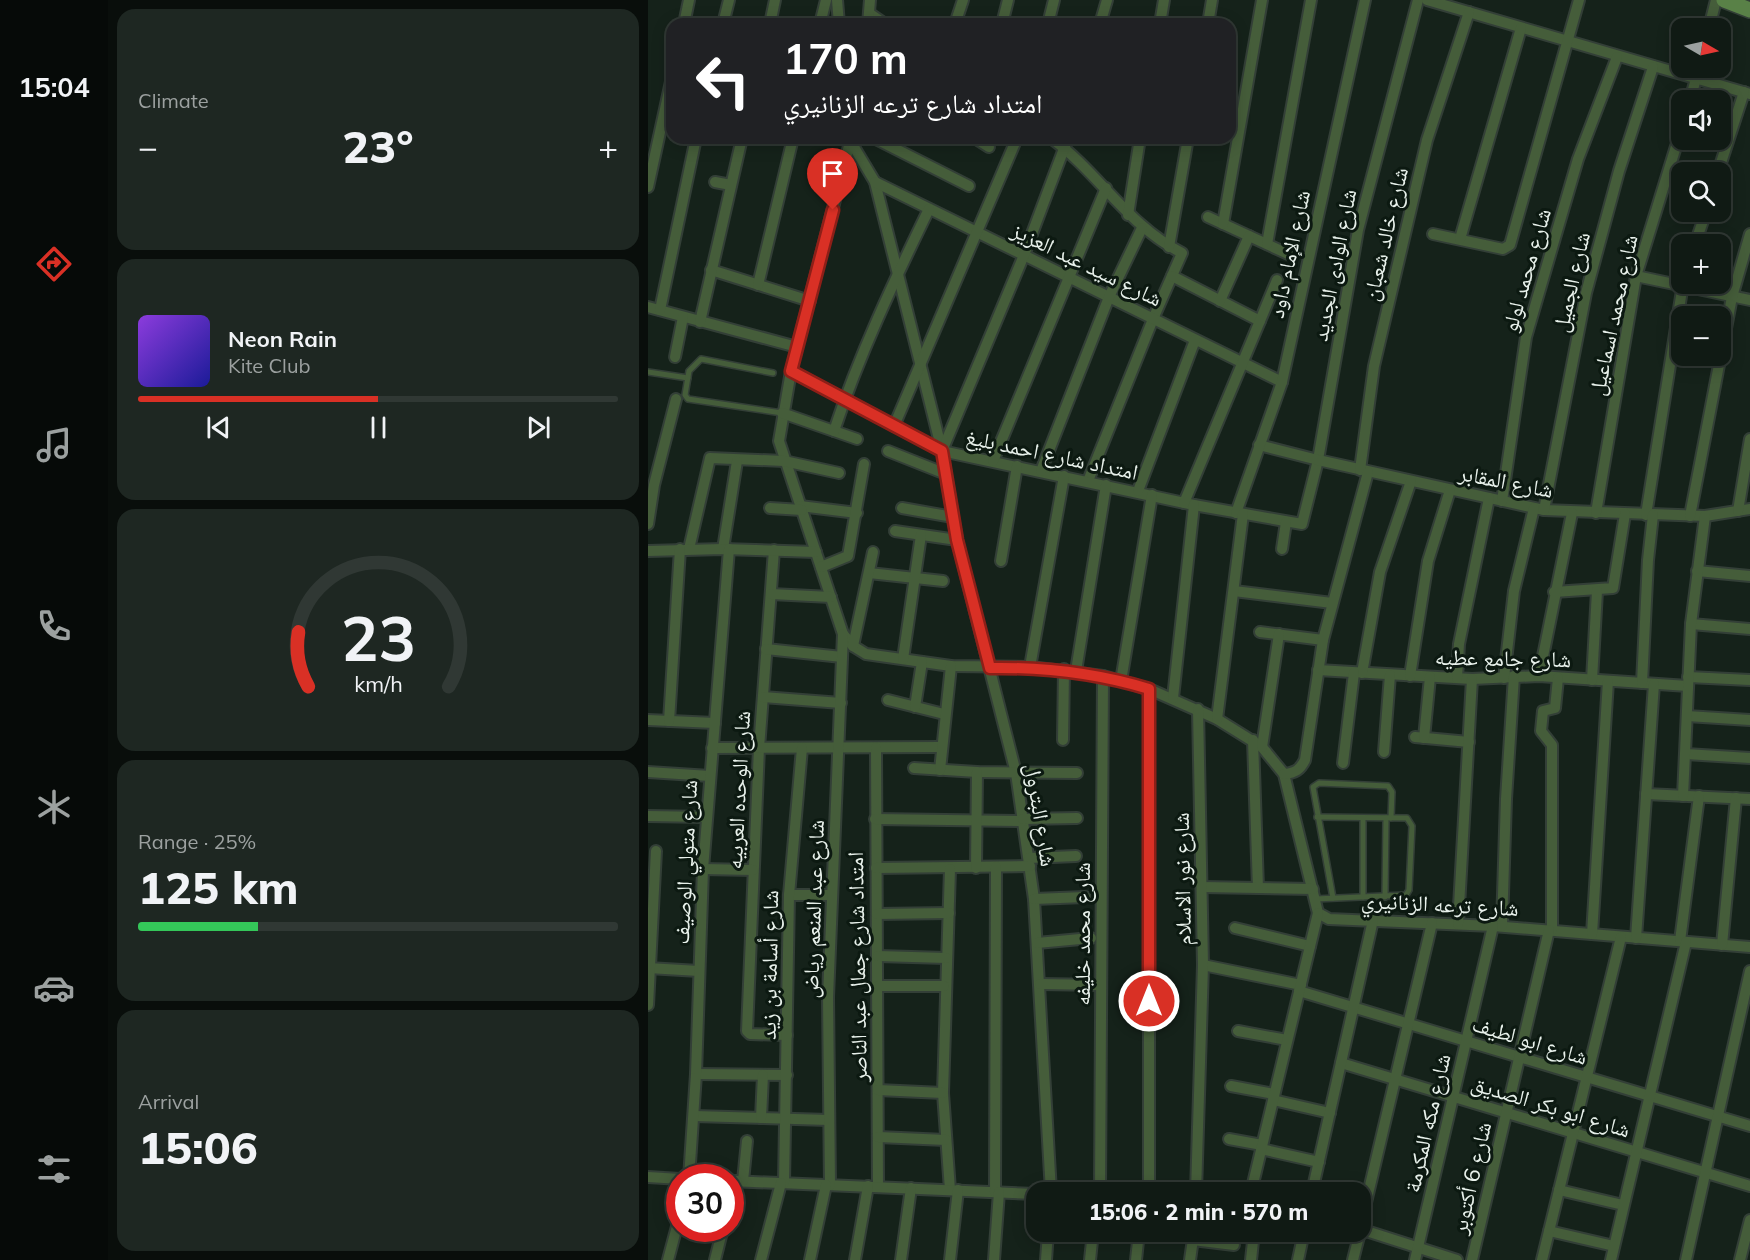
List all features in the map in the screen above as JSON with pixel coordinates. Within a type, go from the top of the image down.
[{"type":"main road","points":[[1724,0],[1750,10]]},
{"type":"street","points":[[685,18],[689,0]]},
{"type":"street","points":[[724,18],[729,0]]},
{"type":"street","points":[[771,18],[775,0]]},
{"type":"street","points":[[822,18],[826,0]]},
{"type":"street","points":[[837,0],[838,18]]},
{"type":"street","points":[[868,18],[870,0]]},
{"type":"street","points":[[958,18],[963,0]]},
{"type":"street","points":[[1004,18],[1008,0]]},
{"type":"street","points":[[1050,18],[1054,0]]},
{"type":"street","points":[[1102,18],[1107,0]]},
{"type":"street","points":[[1161,18],[1164,0]]},
{"type":"street","points":[[1209,18],[1212,0]]},
{"type":"street","points":[[1223,224],[1262,0]]},
{"type":"street","points":[[1267,244],[1311,0]]},
{"type":"street","name":"شارع الإمام داود","points":[[1217,719],[1234,591],[1240,514],[1259,445],[1282,382],[1365,0]]},
{"type":"street","name":"شارع الوادى الجديد","points":[[1286,522],[1299,525],[1304,522],[1358,230],[1418,0]]},
{"type":"street","points":[[1427,0],[1617,57],[1671,69]]},
{"type":"street","points":[[1433,234],[1503,249],[1510,245],[1580,0]]},
{"type":"street","points":[[1712,18],[1716,0]]},
{"type":"street","name":"شارع خالد شعبان","points":[[1284,774],[1293,773],[1301,768],[1305,760],[1323,640],[1364,471],[1374,366],[1427,140],[1469,12]]},
{"type":"street","points":[[1460,239],[1521,28]]},
{"type":"street","name":"شارع محمد لولو","points":[[1502,501],[1526,337],[1578,159],[1617,57]]},
{"type":"street","name":"شارع الجميل","points":[[1509,677],[1514,591],[1539,509],[1586,293],[1619,171],[1653,67]]},
{"type":"street","points":[[1710,78],[1747,93],[1722,162]]},
{"type":"street","points":[[648,187],[666,104]]},
{"type":"street","points":[[660,310],[695,144]]},
{"type":"street","points":[[700,322],[741,144]]},
{"type":"street","points":[[758,285],[792,144]]},
{"type":"street","points":[[850,144],[791,371],[779,441],[783,460],[843,634],[853,646],[866,654],[951,666],[1064,669],[1103,676],[1149,689],[1217,719],[1257,744],[1277,762],[1284,774],[1318,913],[1253,1182]]},
{"type":"street","name":"شارع البترول","points":[[853,144],[875,182],[942,451],[957,540],[1016,773],[1034,899],[1050,1182]]},
{"type":"street","points":[[886,144],[969,186]]},
{"type":"street","points":[[984,144],[989,147]]},
{"type":"street","points":[[894,426],[1015,144]]},
{"type":"street","points":[[942,451],[1024,255],[1066,144]]},
{"type":"street","points":[[1067,144],[1128,215],[1142,228],[1169,247],[1182,253],[1088,481]]},
{"type":"street","points":[[1128,215],[1138,144]]},
{"type":"street","points":[[1169,247],[1187,144]]},
{"type":"street","name":"شارع محمد اسماعيل","points":[[1596,513],[1636,276],[1675,150]]},
{"type":"street","points":[[715,182],[731,185]]},
{"type":"street","name":"شارع سيد عبد العزيز","points":[[875,182],[1282,382]]},
{"type":"street","points":[[993,461],[1106,188]]},
{"type":"street","points":[[834,431],[844,400],[898,274],[929,209]]},
{"type":"street","points":[[1208,217],[1288,254]]},
{"type":"street","points":[[1041,471],[1109,297],[1142,228]]},
{"type":"street","points":[[1690,516],[1732,297],[1750,234]]},
{"type":"street","points":[[1220,301],[1249,236]]},
{"type":"street","points":[[711,270],[810,301]]},
{"type":"street","points":[[1172,276],[1260,321]]},
{"type":"street","points":[[1636,276],[1671,283]]},
{"type":"street","points":[[1173,698],[1189,504],[1277,280]]},
{"type":"street","points":[[1642,683],[1649,515],[1682,294]]},
{"type":"street","points":[[1720,294],[1750,300]]},
{"type":"street","points":[[648,307],[797,347]]},
{"type":"street","points":[[675,357],[683,317]]},
{"type":"street","points":[[1138,491],[1195,339]]},
{"type":"street","name":"امتداد شارع احمد بليغ","points":[[791,371],[942,451],[1138,491],[1189,504],[1286,522]]},
{"type":"street","points":[[648,524],[654,485],[676,399]]},
{"type":"street","points":[[782,413],[857,439]]},
{"type":"street","points":[[1738,511],[1750,439]]},
{"type":"street","name":"شارع المقابر","points":[[1259,445],[1364,471],[1539,509],[1572,513],[1690,516],[1750,509]]},
{"type":"street","points":[[888,451],[946,474]]},
{"type":"street","points":[[669,720],[685,549],[708,460],[712,457],[737,461],[783,460],[839,473]]},
{"type":"street","name":"شارع متولي الوصيف","points":[[690,1164],[706,818],[715,723],[726,549],[737,461]]},
{"type":"street","points":[[821,567],[848,556],[864,464]]},
{"type":"street","points":[[1000,561],[1017,466]]},
{"type":"street","points":[[1030,667],[1064,476]]},
{"type":"street","points":[[1343,763],[1358,673],[1380,572],[1411,481]]},
{"type":"street","points":[[1076,671],[1106,485]]},
{"type":"street","points":[[1410,676],[1428,561],[1450,490]]},
{"type":"street","points":[[1121,681],[1152,495]]},
{"type":"street","points":[[1457,678],[1460,644],[1489,498]]},
{"type":"street","points":[[770,508],[856,513]]},
{"type":"street","points":[[902,508],[953,517]]},
{"type":"street","points":[[1539,676],[1554,592],[1572,513]]},
{"type":"street","points":[[1554,592],[1609,590],[1614,586],[1625,514]]},
{"type":"street","points":[[1683,796],[1691,624],[1705,516]]},
{"type":"street","points":[[1282,549],[1286,522]]},
{"type":"street","points":[[895,531],[957,540]]},
{"type":"street","points":[[903,659],[921,534]]},
{"type":"street","points":[[648,551],[726,549],[816,552]]},
{"type":"street","name":"شارع الوحده العربيه","points":[[774,550],[759,748],[747,1031],[750,1034],[787,1035]]},
{"type":"street","points":[[853,646],[873,552]]},
{"type":"street","points":[[1697,571],[1750,574]]},
{"type":"street","points":[[869,573],[943,581]]},
{"type":"street","points":[[1234,591],[1332,603]]},
{"type":"street","points":[[1592,680],[1597,591]]},
{"type":"street","points":[[771,594],[831,597]]},
{"type":"street","points":[[1691,624],[1750,628]]},
{"type":"street","points":[[1260,632],[1323,640]]},
{"type":"street","name":"شارع عبد المنعم رياض","points":[[810,1260],[828,1185],[828,996],[843,634]]},
{"type":"street","points":[[1258,888],[1257,744],[1279,634]]},
{"type":"street","points":[[766,649],[842,657]]},
{"type":"street","points":[[915,707],[922,662]]},
{"type":"street","points":[[940,770],[944,714],[951,666]]},
{"type":"street","points":[[1063,740],[1064,669]]},
{"type":"street","name":"شارع جامع عطيه","points":[[1318,670],[1472,679],[1539,676],[1654,684],[1750,680]]},
{"type":"street","points":[[1384,752],[1390,675]]},
{"type":"street","name":"شارع محمد خليفه","points":[[1100,1182],[1103,676]]},
{"type":"street","points":[[1430,677],[1419,738],[1468,742]]},
{"type":"street","points":[[1497,926],[1506,799],[1509,677]]},
{"type":"street","name":"شارع 6 أكتوبر","points":[[1472,1260],[1550,930],[1552,745],[1541,731],[1543,711],[1555,708],[1558,678]]},
{"type":"street","points":[[1458,924],[1472,679]]},
{"type":"street","points":[[1592,934],[1608,681]]},
{"type":"street","points":[[1636,938],[1654,684]]},
{"type":"street","points":[[1149,689],[1149,1182]]},
{"type":"street","points":[[763,697],[841,703]]},
{"type":"street","points":[[888,700],[944,714]]},
{"type":"street","name":"شارع نور الاسلام","points":[[1196,1182],[1203,965],[1198,709]]},
{"type":"street","points":[[1687,716],[1750,720]]},
{"type":"street","points":[[648,720],[715,723]]},
{"type":"street","points":[[712,747],[942,747]]},
{"type":"street","name":"شارع أسامة بن زيد","points":[[761,1260],[782,1183],[787,1119],[789,895],[802,748]]},
{"type":"street","name":"امتداد شارع جمال عبد الناصر","points":[[855,1260],[873,1186],[878,1137],[876,748]]},
{"type":"street","points":[[1686,754],[1750,758]]},
{"type":"street","points":[[914,768],[1016,773],[1077,772]]},
{"type":"street","points":[[648,772],[710,776]]},
{"type":"street","points":[[976,868],[977,772]]},
{"type":"street","points":[[1646,794],[1750,798]]},
{"type":"street","points":[[1611,1260],[1683,941],[1699,796]]},
{"type":"street","points":[[1722,945],[1736,798]]},
{"type":"street","points":[[648,816],[706,818]]},
{"type":"street","points":[[875,819],[975,821],[1077,818]]},
{"type":"street","points":[[648,1005],[656,851]]},
{"type":"street","points":[[876,868],[996,867],[1076,856]]},
{"type":"street","points":[[994,1260],[997,1192],[996,867]]},
{"type":"street","points":[[703,869],[753,870]]},
{"type":"street","points":[[950,869],[944,986],[943,1093],[946,1140],[954,1190],[950,1260]]},
{"type":"street","points":[[1202,887],[1258,888],[1314,894]]},
{"type":"street","points":[[789,895],[832,895]]},
{"type":"street","points":[[1034,899],[1084,897]]},
{"type":"street","points":[[877,914],[949,913]]},
{"type":"street","name":"شارع ترعه الزنانيري","points":[[1318,913],[1329,919],[1497,926],[1750,947]]},
{"type":"street","points":[[1314,1182],[1373,920]]},
{"type":"street","points":[[1371,1183],[1432,923]]},
{"type":"street","name":"شارع مكه المكرمة","points":[[1415,1260],[1466,1041],[1497,926]]},
{"type":"street","points":[[1235,928],[1310,946]]},
{"type":"street","points":[[1542,1260],[1621,936]]},
{"type":"street","points":[[1037,943],[1091,938]]},
{"type":"street","points":[[878,956],[946,958]]},
{"type":"street","name":"شارع ابو لطيف","points":[[1203,965],[1300,988],[1353,1007],[1750,1126]]},
{"type":"street","points":[[649,968],[699,971]]},
{"type":"street","points":[[1686,1260],[1750,971]]},
{"type":"street","points":[[1040,984],[1101,985]]},
{"type":"street","points":[[878,986],[944,986]]},
{"type":"street","points":[[1238,1030],[1287,1040]]},
{"type":"street","name":"شارع ابو بكر الصديق","points":[[1341,1064],[1750,1186]]},
{"type":"street","points":[[696,1074],[787,1075]]},
{"type":"street","points":[[761,1118],[763,1075]]},
{"type":"street","points":[[1231,1086],[1330,1113]]},
{"type":"street","points":[[878,1090],[943,1093]]},
{"type":"street","points":[[694,1116],[829,1120]]},
{"type":"street","points":[[878,1137],[946,1140]]},
{"type":"street","points":[[1229,1139],[1319,1162]]},
{"type":"street","points":[[741,1164],[747,1141]]},
{"type":"street","points":[[648,1177],[666,1178]]},
{"type":"street","points":[[744,1181],[1026,1193]]},
{"type":"street","points":[[901,1260],[911,1188]]},
{"type":"street","points":[[1559,1190],[1623,1205]]},
{"type":"street","points":[[1740,1260],[1750,1220]]},
{"type":"street","points":[[1549,1231],[1614,1246]]},
{"type":"street","points":[[1371,1233],[1456,1260]]},
{"type":"street","points":[[668,1260],[673,1242]]},
{"type":"street","points":[[715,1260],[720,1242]]},
{"type":"street","points":[[1046,1260],[1047,1242]]},
{"type":"street","points":[[1090,1260],[1092,1242]]},
{"type":"street","points":[[1136,1260],[1138,1242]]},
{"type":"street","points":[[1190,1260],[1192,1242]]},
{"type":"street","points":[[1220,1242],[1234,1245]]},
{"type":"street","points":[[1251,1260],[1253,1242]]},
{"type":"street","points":[[1298,1260],[1302,1242]]},
{"type":"street","points":[[1353,1260],[1357,1242]]},
{"type":"lane","points":[[773,373],[703,358],[692,366],[685,395],[688,399],[782,413]]},
{"type":"lane","points":[[648,372],[688,378]]},
{"type":"lane","points":[[1332,898],[1312,790],[1320,783],[1388,786],[1392,792],[1385,897]]},
{"type":"lane","points":[[1314,894],[1332,898],[1403,896],[1409,890],[1412,824],[1407,818],[1317,817]]},
{"type":"lane","points":[[1363,818],[1363,897]]},
{"type":"route","points":[[833,210],[791,371],[942,451],[957,540],[990,668],[1064,669],[1103,676],[1149,689],[1149,1001]]}]
